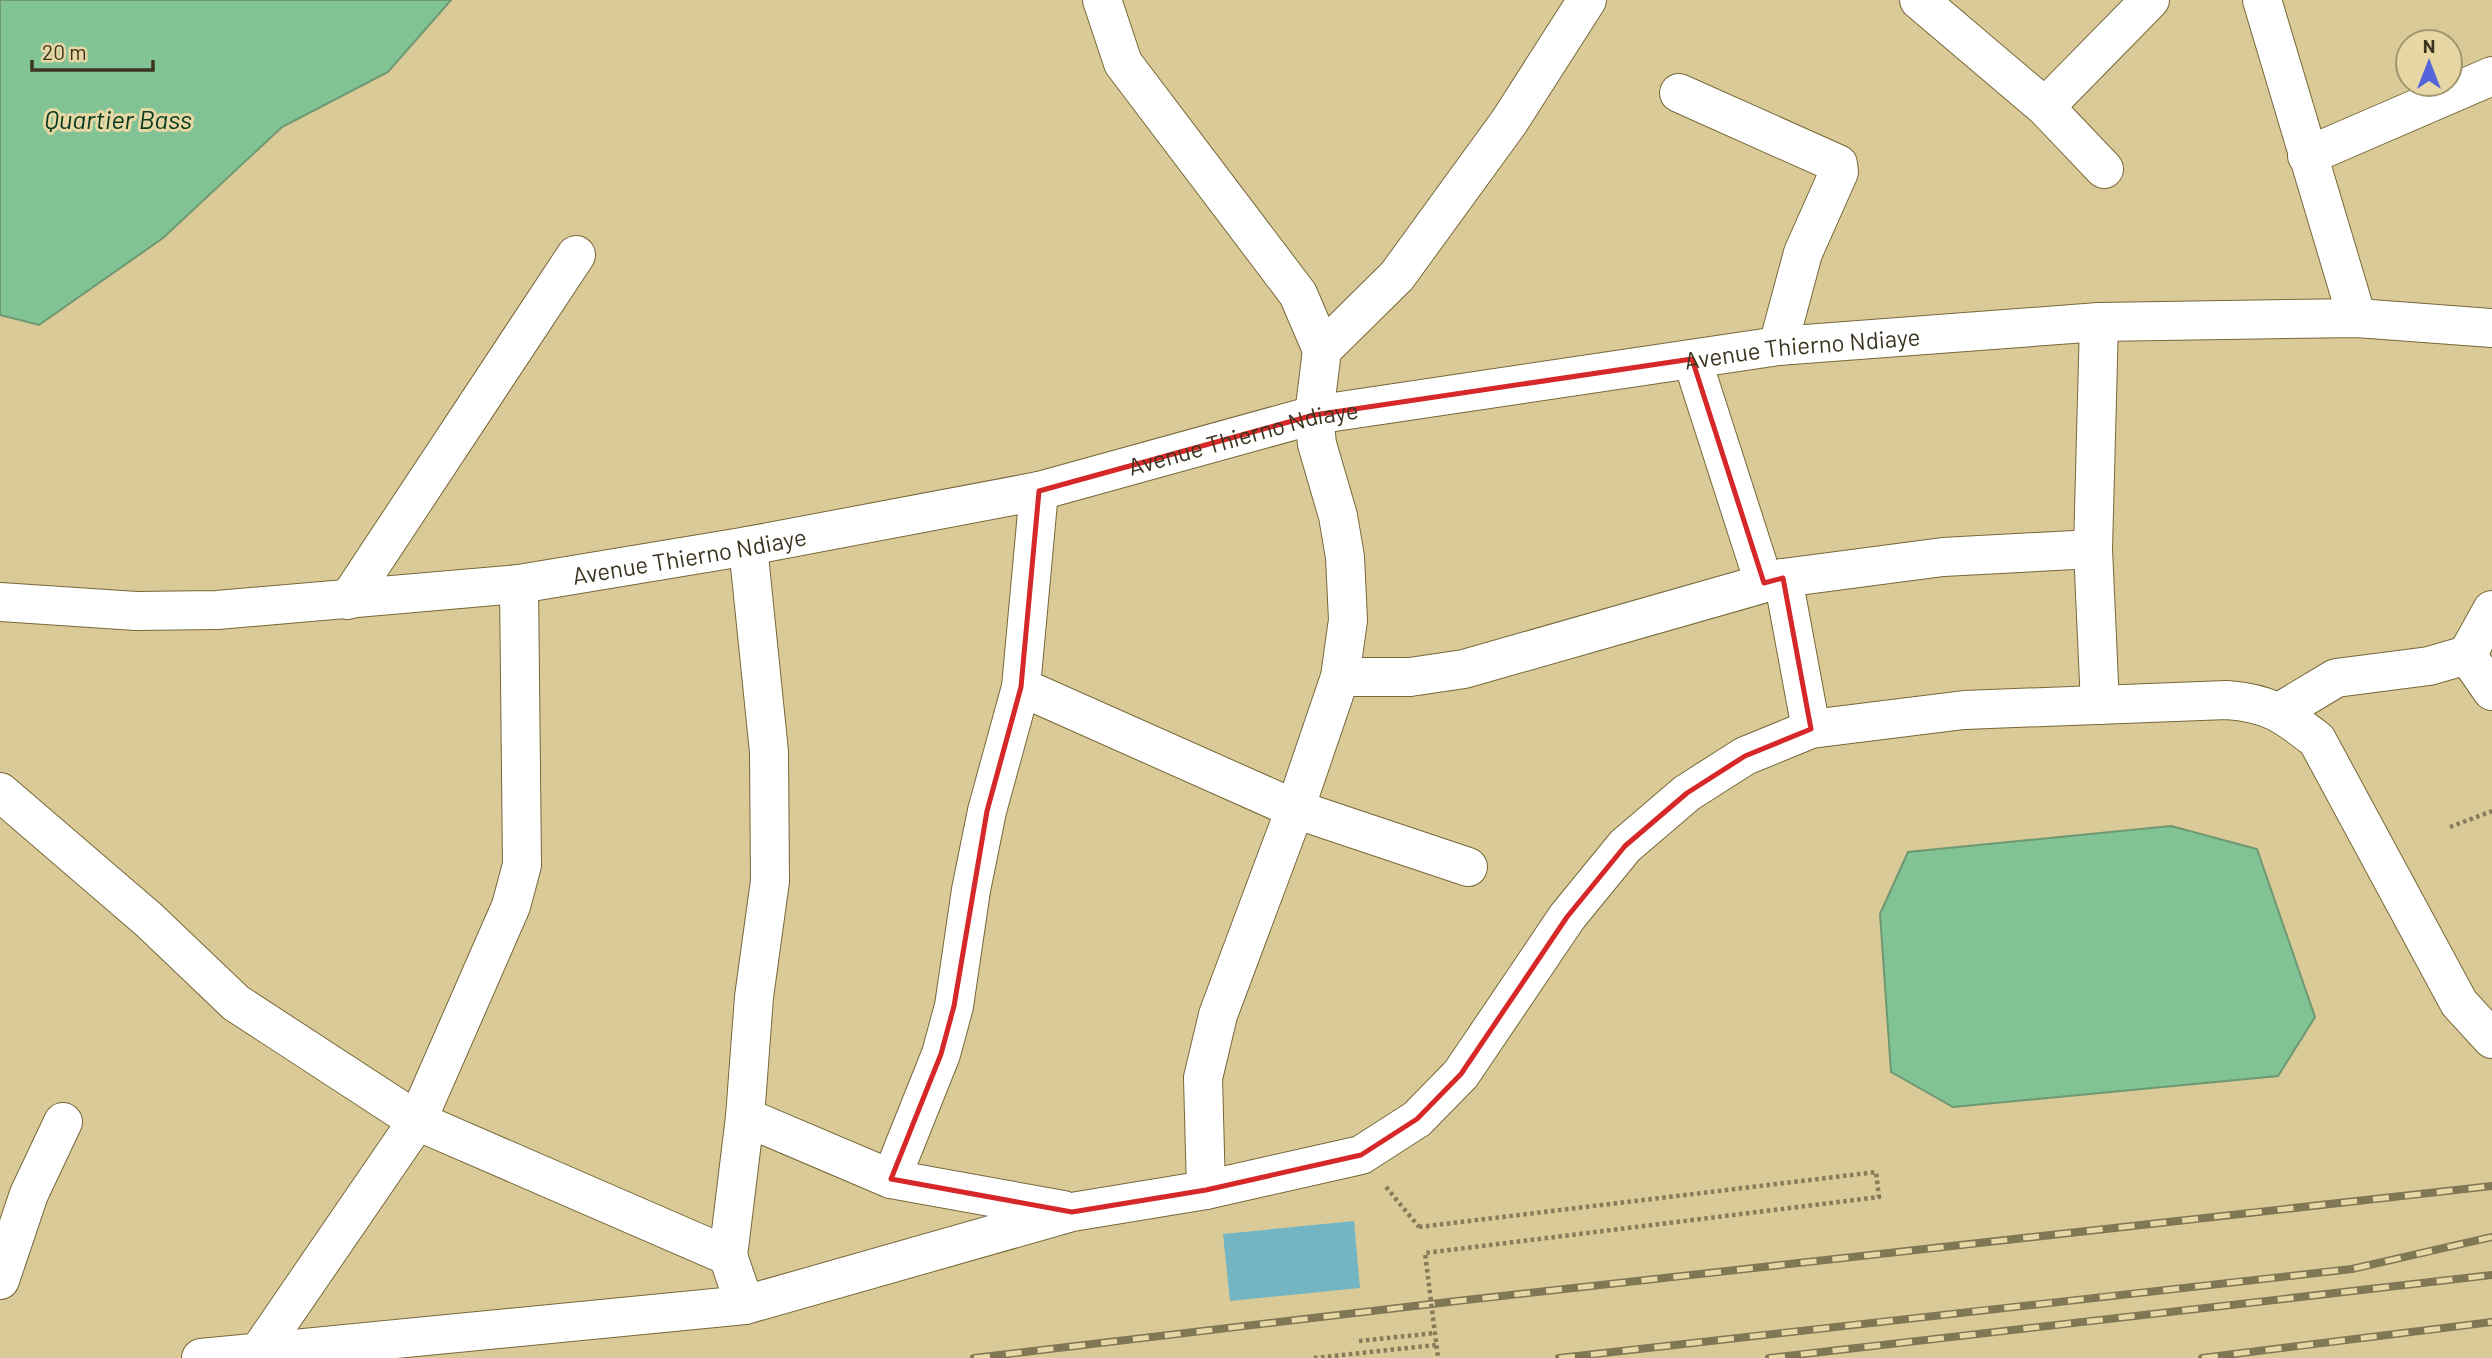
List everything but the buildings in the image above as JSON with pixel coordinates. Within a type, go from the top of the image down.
[{"type":"street","points":[[1102,0],[1123,63],[1298,294],[1322,351],[1314,415],[1317,444],[1338,516],[1345,557],[1348,620],[1340,677],[1295,809],[1218,1015],[1203,1078],[1206,1190]]},
{"type":"street","points":[[1322,351],[1397,276],[1509,122],[1587,0]]},
{"type":"street","points":[[1919,0],[2045,107],[2104,169]]},
{"type":"street","points":[[2045,107],[2150,0]]},
{"type":"street","points":[[2262,0],[2357,318]]},
{"type":"street","points":[[2307,156],[2492,76]]},
{"type":"street","points":[[1679,93],[1838,164],[1839,172],[1803,253],[1778,346]]},
{"type":"street","points":[[348,600],[576,255]]},
{"type":"street","name":"Avenue Thierno Ndiaye","points":[[0,602],[136,611],[217,610],[519,584],[748,546],[1039,491],[1314,415],[1778,346],[2099,322],[2357,318],[2492,328]]},
{"type":"street","points":[[2099,322],[2093,549],[2100,705]]},
{"type":"street","points":[[1692,359],[1774,581],[1811,729]]},
{"type":"street","points":[[891,1179],[941,1054],[954,1006],[971,890],[988,811],[1021,687],[1039,491]]},
{"type":"street","points":[[745,1305],[728,1256],[745,1116],[754,997],[770,881],[771,815],[769,752],[748,546]]},
{"type":"street","points":[[1340,677],[1410,677],[1464,669],[1774,581],[1943,557],[2093,549]]},
{"type":"street","points":[[258,1353],[417,1121],[511,906],[522,865],[519,584]]},
{"type":"street","points":[[2281,711],[2336,678],[2429,666],[2467,655],[2492,610]]},
{"type":"street","points":[[2467,655],[2492,691]]},
{"type":"street","points":[[1021,687],[1295,809],[1468,867]]},
{"type":"street","points":[[201,1358],[745,1305],[1072,1212],[1206,1190],[1361,1155],[1417,1119],[1461,1074],[1567,917],[1625,846],[1687,793],[1745,756],[1811,729],[1964,710],[2227,700],[2255,702],[2281,711],[2317,740],[2459,1003],[2492,1039]]},
{"type":"street","points":[[3,802],[149,920],[236,1003],[417,1121],[728,1256]]},
{"type":"street","points":[[745,1116],[891,1179],[1072,1212]]},
{"type":"street","points":[[1,1276],[29,1194],[63,1122]]},
{"type":"path","points":[[2450,827],[2492,811]]},
{"type":"path","points":[[1361,1155],[1419,1227],[1876,1172],[1879,1197],[1425,1253],[1438,1358]]},
{"type":"path","points":[[1359,1341],[1435,1333]]},
{"type":"path","points":[[1314,1358],[1436,1345]]},
{"type":"highlighted area","points":[[1692,359],[1764,583],[1783,578],[1811,729],[1745,756],[1687,793],[1625,846],[1567,917],[1461,1074],[1417,1119],[1361,1155],[1206,1190],[1072,1212],[891,1179],[941,1054],[954,1006],[987,811],[1021,687],[1039,491],[1314,415]]},
{"type":"water","name":"Quartier Bass","points":[[0,0],[451,0],[388,72],[282,127],[163,238],[39,325],[0,315]]},
{"type":"water","points":[[2171,826],[2257,849],[2315,1017],[2278,1076],[1953,1107],[1891,1072],[1880,914],[1908,852]]},
{"type":"railway","points":[[974,1358],[1457,1301],[2492,1186]]},
{"type":"railway","points":[[1559,1358],[2352,1269],[2492,1237]]},
{"type":"railway","points":[[1769,1358],[2492,1275]]},
{"type":"railway","points":[[2202,1358],[2492,1322]]}]
